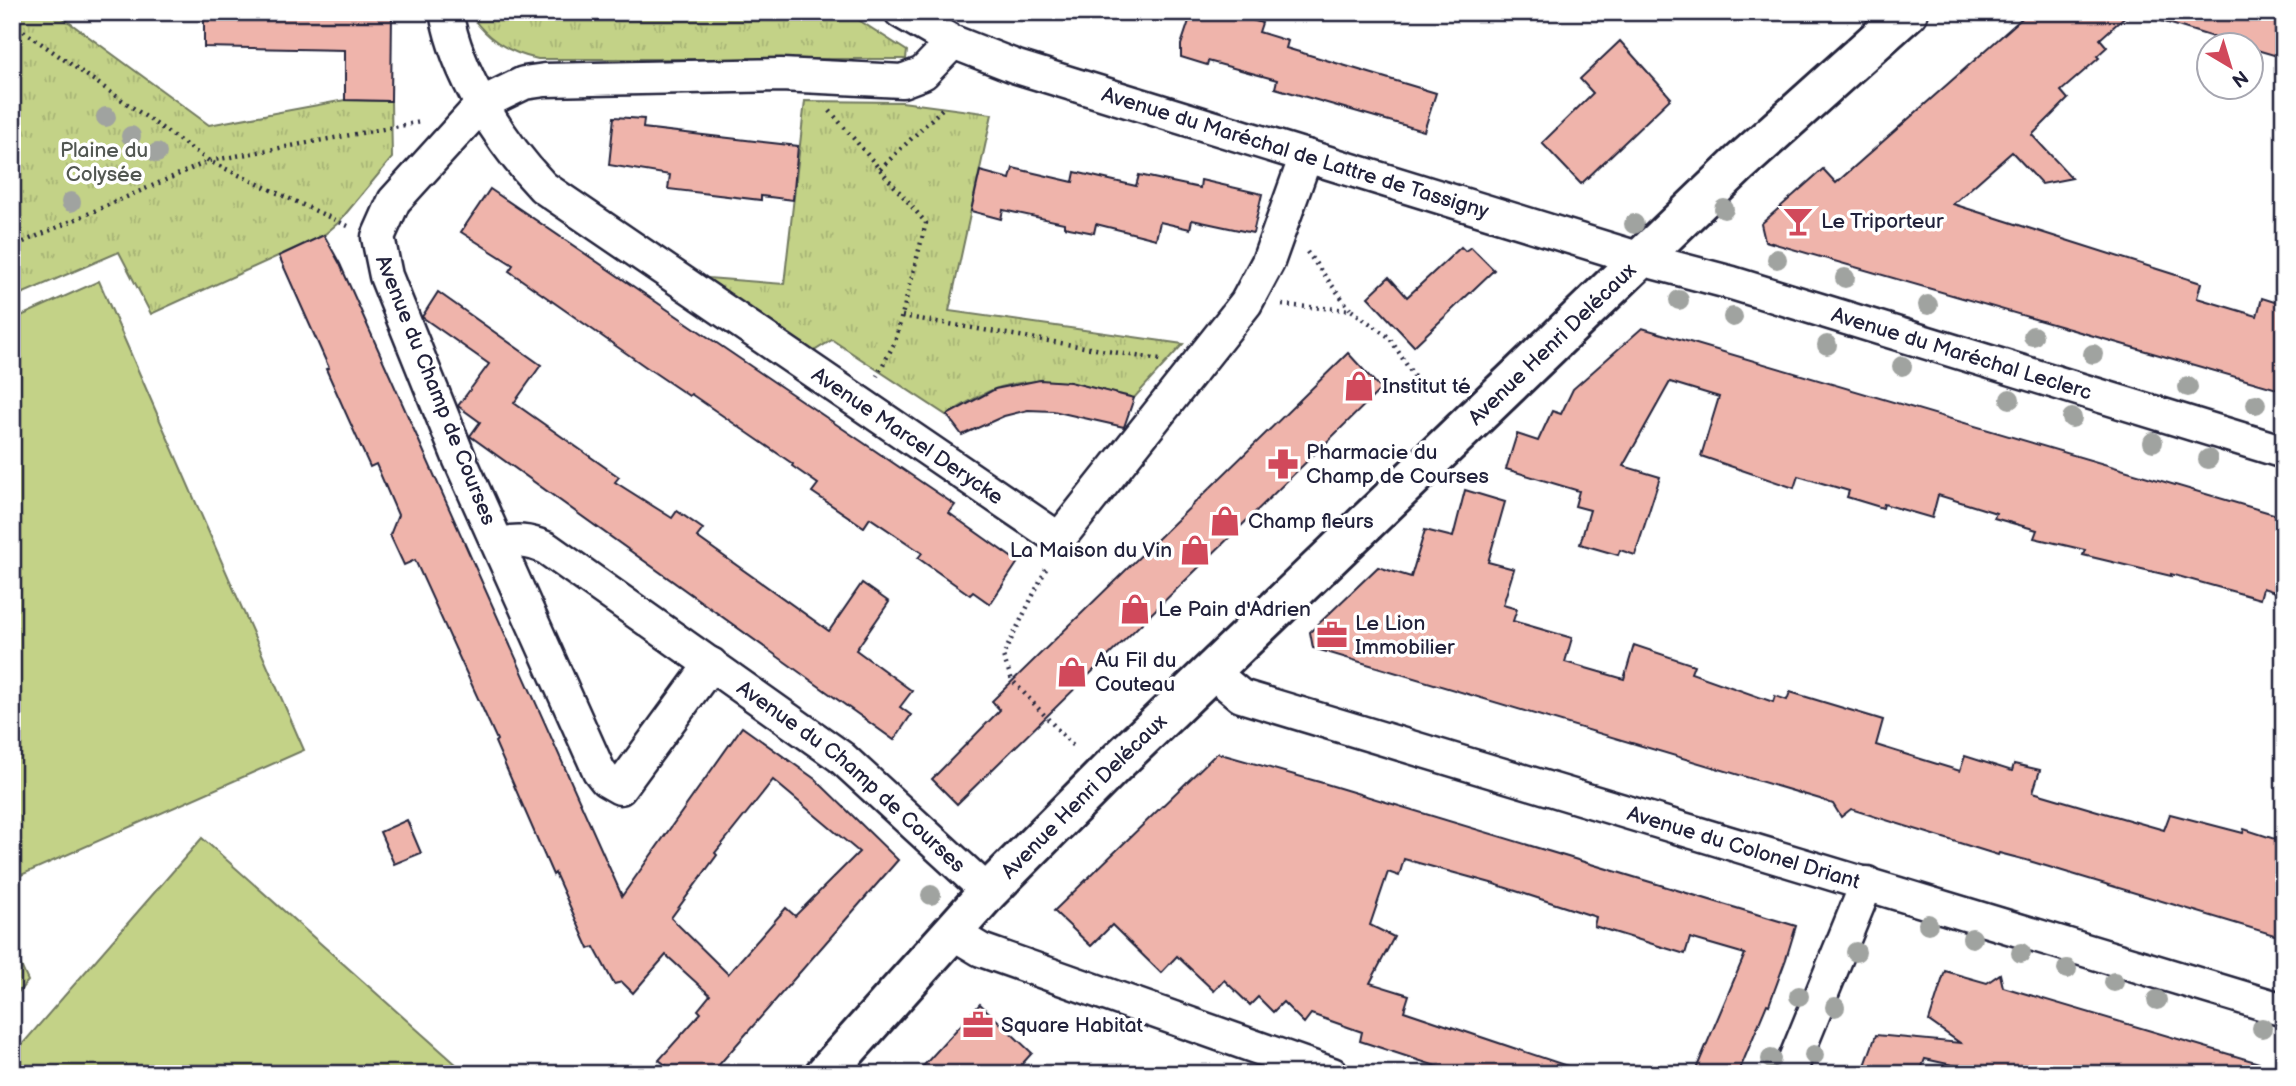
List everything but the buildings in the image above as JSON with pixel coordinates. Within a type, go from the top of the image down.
[{"type":"street","name":"Avenue Marcel Derycke","points":[[446,12],[455,47],[483,103],[505,141],[543,187],[1059,539]]},
{"type":"street","name":"Avenue du Maréchal de Lattre de Tassigny","points":[[901,12],[953,42],[1028,71],[1641,259]]},
{"type":"street","name":"Avenue Henri Delécaux","points":[[825,1074],[988,892],[1211,671],[1740,163],[1908,12]]},
{"type":"street","points":[[483,103],[524,83],[545,80],[804,76],[902,81],[923,73],[953,42]]},
{"type":"street","name":"Avenue du Champ de Courses","points":[[483,103],[394,201],[378,237],[386,276],[460,460],[599,771],[611,784],[620,788],[711,664]]},
{"type":"street","points":[[1059,539],[1246,303],[1268,262],[1306,156]]},
{"type":"street","name":"Avenue du Maréchal Leclerc","points":[[1641,259],[1732,283],[2284,452]]},
{"type":"street","name":"Avenue du Champ de Courses","points":[[499,545],[513,540],[531,542],[546,548],[711,664],[841,757],[988,892]]},
{"type":"street","name":"Avenue du Colonel Driant","points":[[1211,671],[1241,696],[2284,1010]]},
{"type":"street","points":[[1789,1074],[1867,883]]},
{"type":"street","points":[[951,932],[981,950],[1332,1074]]},
{"type":"path","points":[[12,23],[209,160],[338,223],[378,237]]},
{"type":"path","points":[[804,76],[821,101],[926,223],[895,342],[880,372],[856,401]]},
{"type":"path","points":[[880,169],[943,108]]},
{"type":"path","points":[[12,247],[209,160],[433,120],[458,130]]},
{"type":"path","points":[[1283,220],[1351,310],[1389,337],[1420,386]]},
{"type":"path","points":[[1246,303],[1351,310]]},
{"type":"path","points":[[902,316],[1168,361],[1195,368]]},
{"type":"path","points":[[1059,539],[1003,656],[1012,680],[1073,746]]},
{"type":"green space","name":"Plaine du Colysée","points":[[12,12],[55,12],[209,125],[345,100],[391,101],[392,158],[338,223],[324,235],[151,314],[119,252],[12,298]]},
{"type":"green space","points":[[469,12],[846,12],[907,51],[906,59],[538,59],[517,53],[490,37]]},
{"type":"green space","points":[[805,101],[902,102],[992,114],[949,311],[1183,344],[1134,398],[1064,383],[1030,382],[989,391],[946,415],[832,340],[806,356],[682,276],[784,284]]},
{"type":"green space","points":[[99,281],[304,750],[19,876],[12,861],[12,320]]},
{"type":"green space","points":[[202,838],[467,1074],[12,1074],[12,1056]]},
{"type":"green space","points":[[12,946],[28,981],[12,999]]},
{"type":"place","name":"Le Triporteur","points":[[1798,221]]},
{"type":"place","name":"Institut té","points":[[1359,386]]},
{"type":"place","name":"Pharmacie du Champ de Courses","points":[[1283,464]]},
{"type":"place","name":"Champ fleurs","points":[[1225,521]]},
{"type":"place","name":"La Maison du Vin","points":[[1195,550]]},
{"type":"place","name":"Le Pain d'Adrien","points":[[1135,609]]},
{"type":"place","name":"Le Lion Immobilier","points":[[1332,635]]},
{"type":"place","name":"Au Fil du Couteau","points":[[1072,672]]},
{"type":"place","name":"Square Habitat","points":[[978,1025]]}]
